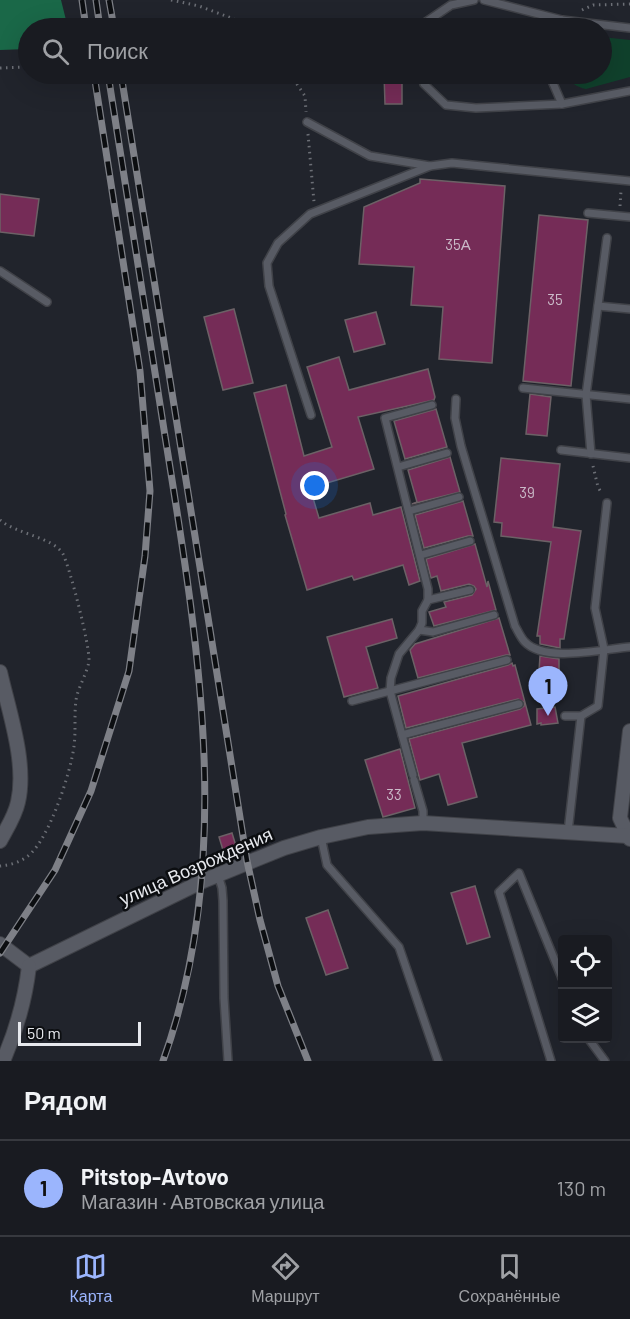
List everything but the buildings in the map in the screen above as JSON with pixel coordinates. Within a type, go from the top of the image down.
[{"type":"street","points":[[0,672],[17,749],[21,788],[18,805],[0,840]]},
{"type":"street","points":[[629,836],[620,818],[630,731]]},
{"type":"street","name":"улица Возрождения","points":[[29,966],[157,902],[218,875],[284,848],[321,837],[368,827],[423,823],[629,836]]},
{"type":"street","points":[[0,944],[29,966],[26,994],[20,1018],[14,1039],[3,1061]]},
{"type":"lane","points":[[435,18],[452,5],[474,0]]},
{"type":"lane","points":[[484,0],[554,18]]},
{"type":"lane","points":[[612,26],[630,28]]},
{"type":"lane","points":[[424,84],[446,105],[476,108],[562,104],[630,91]]},
{"type":"lane","points":[[553,84],[562,104]]},
{"type":"lane","points":[[306,122],[370,156],[430,166]]},
{"type":"lane","points":[[311,415],[269,286],[267,263],[278,243],[310,214],[430,166],[452,163],[630,181]]},
{"type":"lane","points":[[588,213],[630,217]]},
{"type":"lane","points":[[591,454],[586,395],[607,238]]},
{"type":"lane","points":[[0,271],[47,302]]},
{"type":"lane","points":[[598,306],[630,309]]},
{"type":"lane","points":[[523,388],[630,399]]},
{"type":"lane","points":[[456,399],[455,418],[461,446],[515,626],[524,642],[537,650],[560,654],[630,647]]},
{"type":"lane","points":[[423,823],[423,811],[390,691],[391,678],[399,654],[422,623],[423,611],[428,600],[428,588],[385,418],[432,405]]},
{"type":"lane","points":[[561,450],[630,458]]},
{"type":"lane","points":[[398,467],[447,453]]},
{"type":"lane","points":[[409,511],[459,496]]},
{"type":"lane","points":[[565,716],[581,716],[598,706],[604,649],[595,608],[607,503]]},
{"type":"lane","points":[[421,555],[470,541]]},
{"type":"lane","points":[[428,600],[470,591]]},
{"type":"lane","points":[[419,630],[434,632],[494,615]]},
{"type":"lane","points":[[351,701],[507,660]]},
{"type":"lane","points":[[402,735],[519,704]]},
{"type":"lane","points":[[568,832],[581,716]]},
{"type":"lane","points":[[321,837],[327,865],[399,947],[438,1061]]},
{"type":"lane","points":[[551,1061],[499,892],[519,873],[558,968]]},
{"type":"lane","points":[[218,875],[224,901],[224,998],[228,1061]]},
{"type":"lane","points":[[592,1043],[605,1061]]},
{"type":"path","points":[[171,0],[199,6],[231,18]]},
{"type":"path","points":[[574,13],[593,5],[630,4]]},
{"type":"path","points":[[0,68],[18,67]]},
{"type":"path","points":[[296,84],[304,96],[315,212]]},
{"type":"path","points":[[620,206],[621,194]]},
{"type":"path","points":[[591,454],[598,487],[607,503]]},
{"type":"path","points":[[0,520],[9,528],[46,540],[63,553],[81,616],[89,661],[76,699],[74,747],[48,829],[30,854],[12,865],[0,866]]},
{"type":"green space","points":[[0,0],[61,0],[66,18],[18,18],[18,49],[0,50]]},
{"type":"green space","points":[[612,38],[630,40],[630,77],[612,82]]},
{"type":"green space","points":[[574,84],[604,84],[586,89]]},
{"type":"railway","points":[[82,0],[85,18]]},
{"type":"railway","points":[[96,0],[99,18]]},
{"type":"railway","points":[[109,0],[112,18]]},
{"type":"railway","points":[[0,953],[55,870],[91,791],[129,671],[145,556],[150,491],[140,371],[96,84]]},
{"type":"railway","points":[[110,84],[189,592],[204,750],[204,829],[199,907],[185,985],[163,1061]]},
{"type":"railway","points":[[123,84],[247,861],[278,986],[308,1061]]},
{"type":"place","name":"Pitstop-Avtovo","points":[[548,716]]}]
